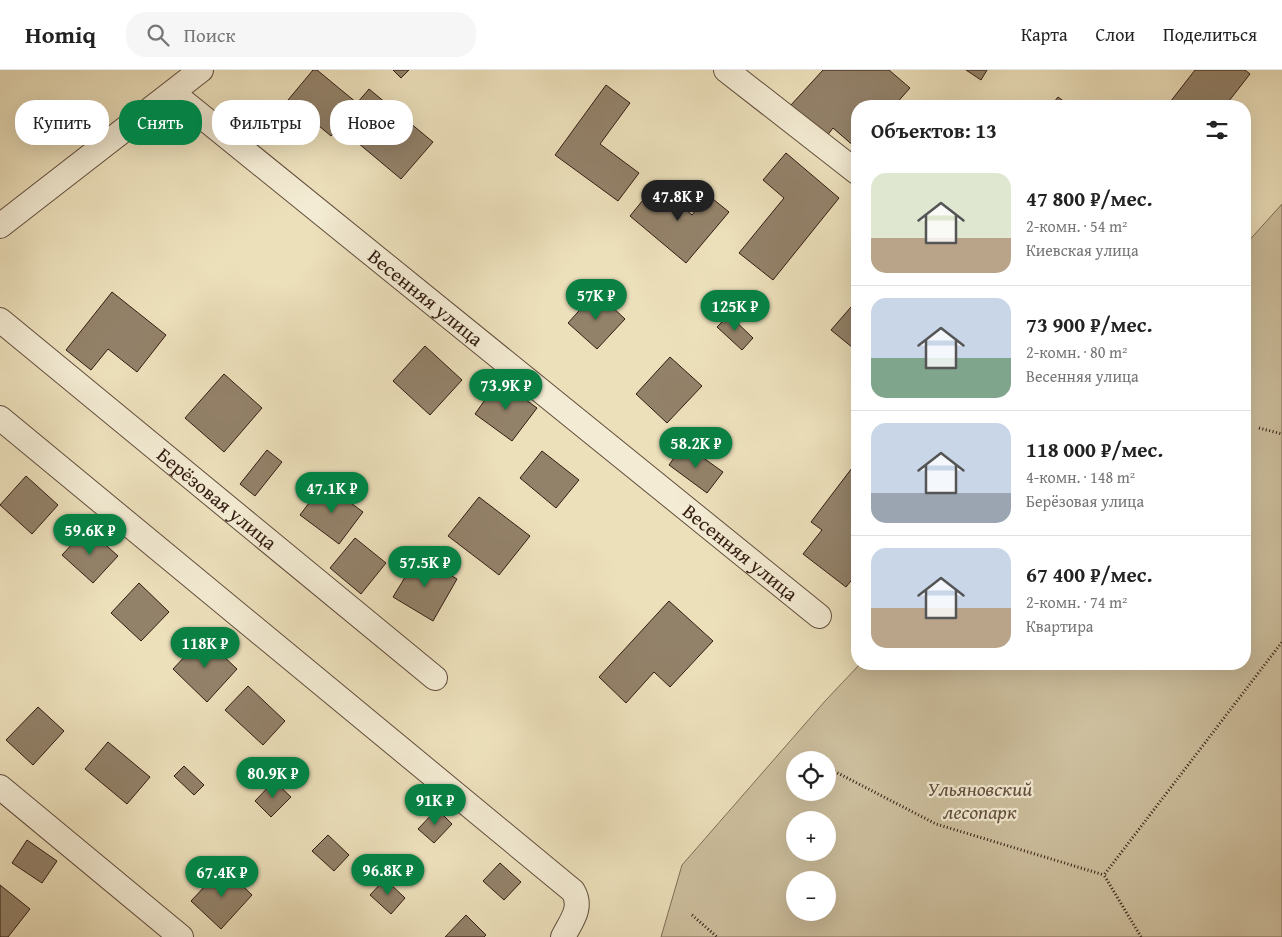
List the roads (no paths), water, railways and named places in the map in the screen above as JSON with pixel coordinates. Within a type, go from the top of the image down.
[{"type":"street","points":[[0,226],[201,70]]},
{"type":"street","points":[[726,70],[851,168]]},
{"type":"street","name":"Весенняя улица","points":[[173,93],[818,616]]},
{"type":"street","name":"Берёзовая улица","points":[[0,320],[435,678]]},
{"type":"street","points":[[0,418],[573,891],[577,898],[577,910],[562,937]]},
{"type":"street","points":[[0,787],[181,937]]},
{"type":"park label","name":"Ульяновский лесопарк","points":[[980,800]]}]
